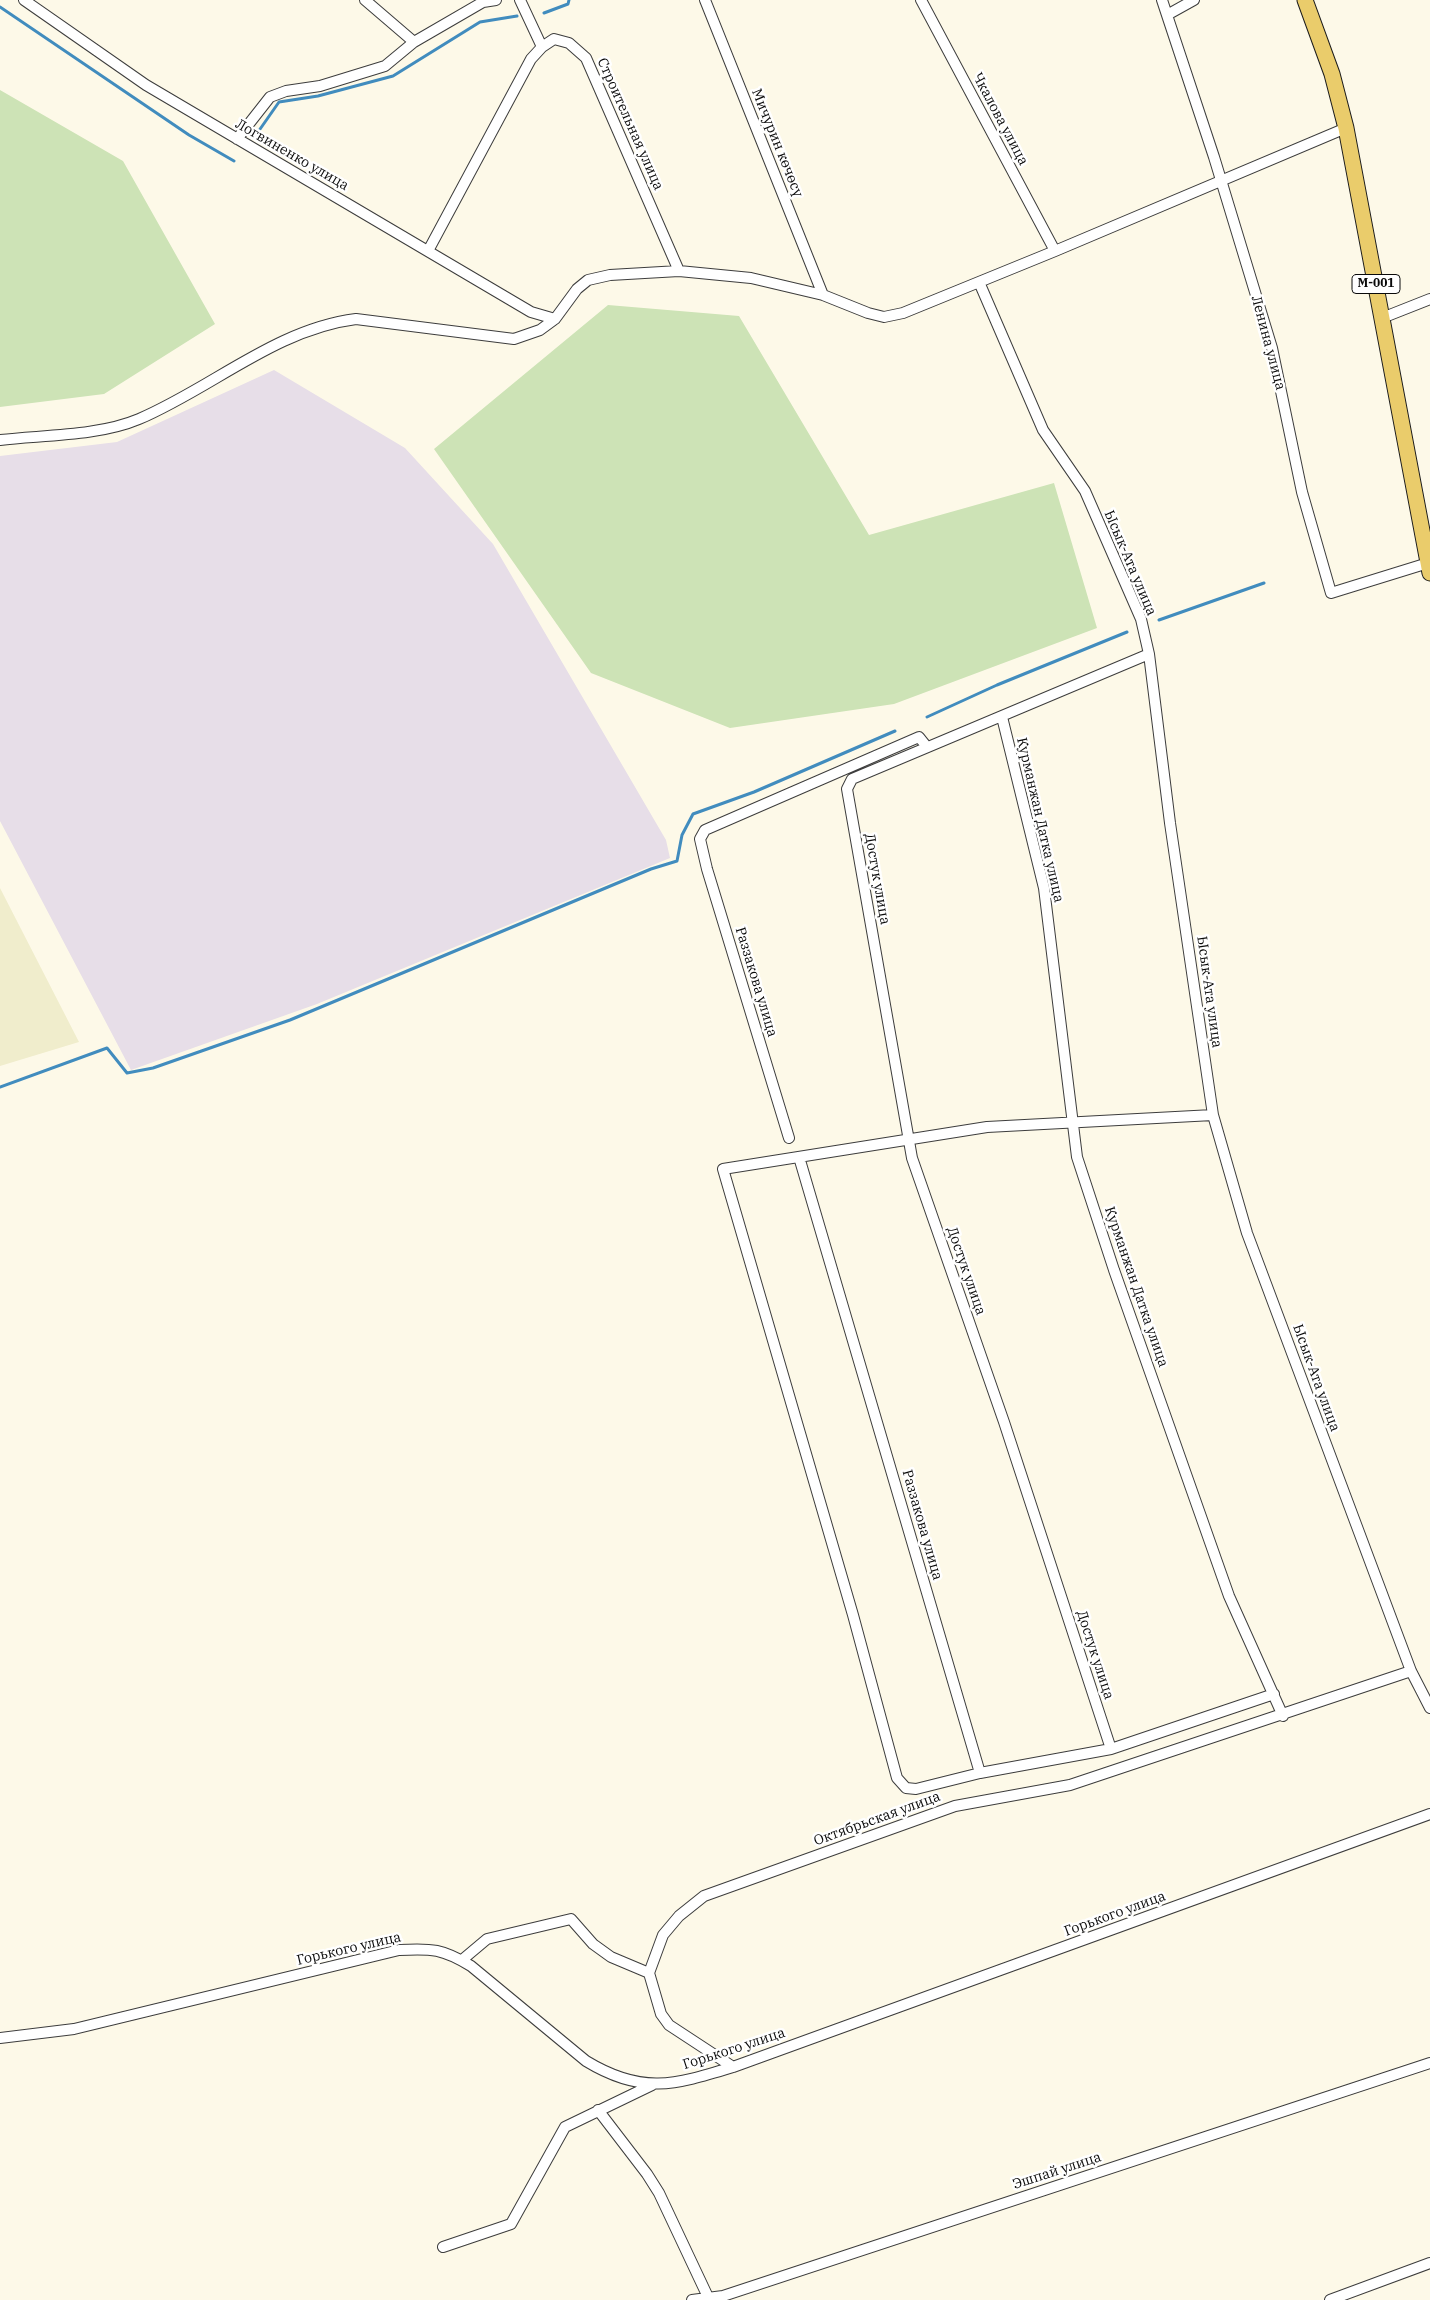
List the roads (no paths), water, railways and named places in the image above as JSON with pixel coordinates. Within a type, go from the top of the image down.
[{"type":"main road","name":"Ленина улица","points":[[1305,0],[1332,74],[1346,128],[1429,568]]},
{"type":"street","name":"Логвиненко улица","points":[[24,0],[146,85],[531,312],[555,319]]},
{"type":"street","points":[[365,0],[414,42]]},
{"type":"street","points":[[237,139],[270,97],[286,91],[320,86],[385,66],[414,42],[483,2],[496,0]]},
{"type":"street","points":[[428,251],[531,59],[542,47],[520,0]]},
{"type":"street","name":"Мичурин көчөсү","points":[[705,0],[823,296]]},
{"type":"street","name":"Чкалова улица","points":[[921,0],[1055,251]]},
{"type":"street","name":"Ленина улица","points":[[1162,0],[1221,179],[1272,348],[1302,492],[1330,593],[1429,568]]},
{"type":"street","points":[[1167,15],[1194,0]]},
{"type":"street","name":"Строительная улица","points":[[542,47],[554,39],[569,42],[586,58],[679,271]]},
{"type":"street","points":[[0,440],[104,429],[139,419],[296,334],[332,322],[356,319],[514,340],[540,330],[555,319],[577,289],[588,280],[610,275],[679,271],[751,278],[823,296],[868,314],[884,317],[903,313],[1346,128]]},
{"type":"street","name":"Ысык-Ата улица","points":[[979,282],[1044,430],[1084,491],[1141,619],[1150,654],[1170,823],[1212,1115],[1247,1233],[1412,1671],[1430,1708]]},
{"type":"street","points":[[1382,318],[1430,299]]},
{"type":"street","points":[[927,747],[1150,654]]},
{"type":"street","name":"Курманжан Датка улица","points":[[1002,716],[1044,888],[1077,1157],[1114,1270],[1230,1596],[1284,1716]]},
{"type":"street","name":"Раззакова улица","points":[[789,1138],[707,869],[700,838],[701,834],[705,830],[919,737],[927,747]]},
{"type":"street","name":"Достук улица","points":[[927,747],[852,779],[847,789],[907,1140],[1010,1441],[1111,1749]]},
{"type":"street","points":[[1212,1115],[987,1128],[723,1169],[853,1615],[897,1778],[906,1788],[916,1790],[980,1773],[1111,1749],[1274,1694]]},
{"type":"street","name":"Раззакова улица","points":[[799,1157],[980,1773]]},
{"type":"street","points":[[1284,1716],[1412,1671]]},
{"type":"street","name":"Октябрьская улица","points":[[649,1973],[663,1935],[679,1916],[704,1896],[955,1806],[1070,1785],[1284,1716]]},
{"type":"street","name":"Горького улица","points":[[0,2038],[74,2029],[399,1950],[428,1948],[451,1954],[462,1960],[503,1990],[586,2061],[606,2073],[631,2082],[652,2085],[691,2080],[733,2067],[1430,1814]]},
{"type":"street","points":[[462,1960],[487,1939],[571,1919],[593,1944],[611,1957],[649,1973],[661,2014],[669,2025],[733,2067]]},
{"type":"street","name":"Эшпай улица","points":[[692,2300],[723,2296],[1430,2063]]},
{"type":"street","points":[[443,2247],[511,2224],[565,2127],[652,2085]]},
{"type":"street","points":[[598,2110],[647,2174],[659,2193],[708,2297]]},
{"type":"street","points":[[1330,2300],[1430,2263]]},
{"type":"waterway","points":[[544,13],[568,4],[569,0]]},
{"type":"waterway","points":[[0,7],[189,135],[234,161]]},
{"type":"waterway","points":[[258,132],[279,102],[318,96],[393,76],[480,22],[517,16]]},
{"type":"waterway","points":[[1159,620],[1264,583]]},
{"type":"waterway","points":[[927,717],[997,685],[1127,632]]},
{"type":"waterway","points":[[0,1087],[107,1048],[127,1073],[153,1068],[290,1020],[651,869],[677,861],[682,835],[693,814],[754,792],[895,731]]}]
